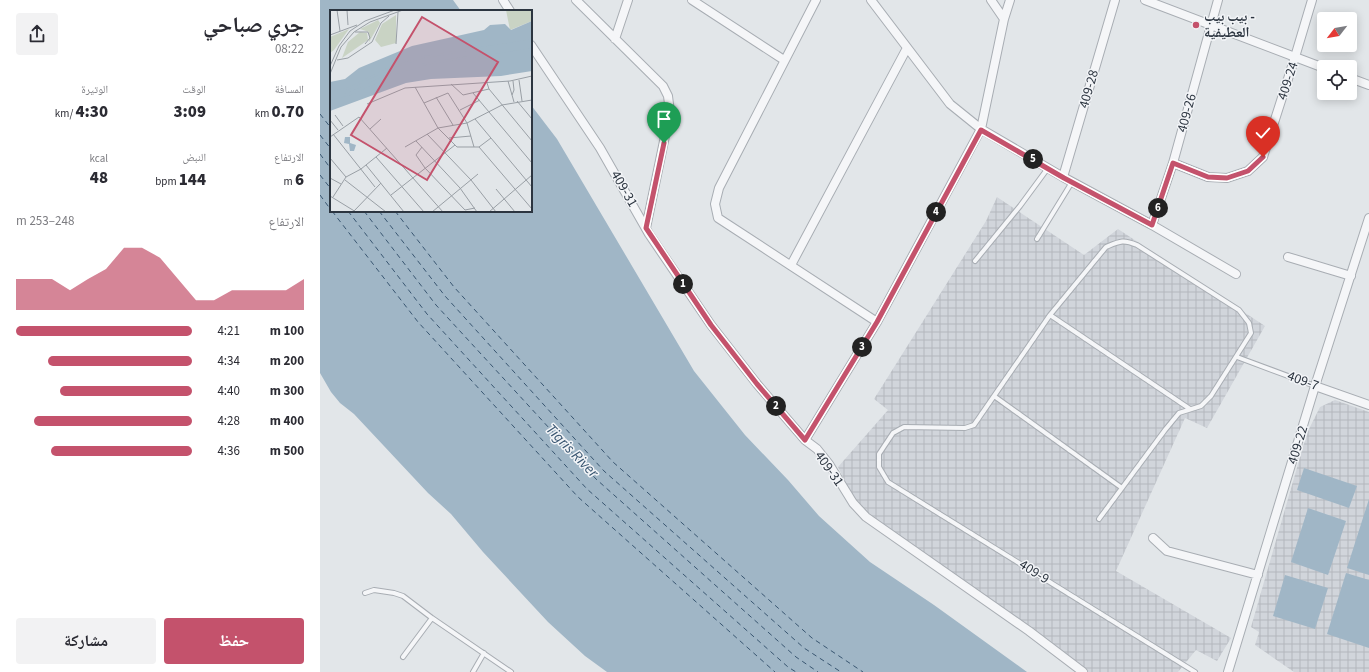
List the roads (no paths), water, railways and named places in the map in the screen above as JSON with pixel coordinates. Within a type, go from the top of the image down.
[{"type":"street","points":[[503,0],[509,10]]},
{"type":"street","points":[[576,0],[663,86],[668,96],[670,112],[646,228]]},
{"type":"street","points":[[615,39],[628,0]]},
{"type":"street","points":[[692,0],[784,60]]},
{"type":"street","points":[[816,0],[719,188],[716,204],[718,218],[877,322]]},
{"type":"street","points":[[871,0],[950,104],[981,130],[1064,178],[1152,225],[1236,274]]},
{"type":"street","points":[[990,0],[1004,19]]},
{"type":"street","points":[[805,440],[877,322],[981,130],[1004,19],[1010,0]]},
{"type":"street","name":"409-28","points":[[1064,178],[1115,0]]},
{"type":"street","points":[[1145,0],[1317,65]]},
{"type":"street","name":"409-26","points":[[1152,225],[1173,163],[1218,0]]},
{"type":"street","name":"409-24","points":[[1173,163],[1208,177],[1227,178],[1248,171],[1263,157],[1312,0]]},
{"type":"street","name":"409-31","points":[[532,46],[600,148],[646,228],[711,325],[757,384],[805,440],[817,449],[829,464],[853,503],[866,517],[1029,631],[1083,672]]},
{"type":"street","points":[[790,265],[907,48]]},
{"type":"street","points":[[1357,81],[1369,85]]},
{"type":"street","name":"409-22","points":[[1228,672],[1369,218]]},
{"type":"street","points":[[1288,257],[1350,276]]},
{"type":"street","name":"409-7","points":[[1316,386],[1369,405]]},
{"type":"street","points":[[1153,538],[1167,551],[1258,575]]},
{"type":"lane","points":[[975,261],[1020,206],[1048,168]]},
{"type":"lane","points":[[1038,238],[1072,182]]},
{"type":"lane","points":[[1099,519],[1122,488],[1165,430],[1179,414],[1201,406],[1211,396],[1251,333],[1249,323],[1239,310],[1137,245],[1127,241],[1106,246],[1050,315],[994,396],[1122,488]]},
{"type":"lane","points":[[1050,315],[1190,409]]},
{"type":"lane","name":"409-7","points":[[1237,356],[1316,386]]},
{"type":"lane","name":"409-9","points":[[994,396],[974,425],[965,428],[904,427],[893,433],[879,454],[879,467],[888,482],[1195,672]]},
{"type":"lane","points":[[365,593],[374,590],[403,596],[432,618],[511,672]]},
{"type":"lane","points":[[403,657],[432,618]]},
{"type":"lane","points":[[473,672],[484,653]]},
{"type":"water","name":"Tigris River","points":[[320,0],[453,0],[460,10],[330,10],[330,212],[532,212],[532,106],[557,139],[694,371],[745,435],[788,480],[819,516],[870,562],[934,605],[1027,672],[607,672],[585,656],[548,622],[483,552],[451,514],[428,493],[354,414],[340,403],[331,392],[320,373]]},
{"type":"water","points":[[1304,468],[1357,486],[1349,508],[1297,490]]},
{"type":"water","points":[[1369,499],[1369,575],[1347,568]]},
{"type":"water","points":[[1308,508],[1346,521],[1328,575],[1291,562]]},
{"type":"water","points":[[1346,573],[1369,580],[1369,648],[1327,634]]},
{"type":"water","points":[[1285,575],[1328,588],[1315,629],[1273,616]]},
{"type":"place","name":"بيب بيب - العطيفية","points":[[1196,25]]}]
